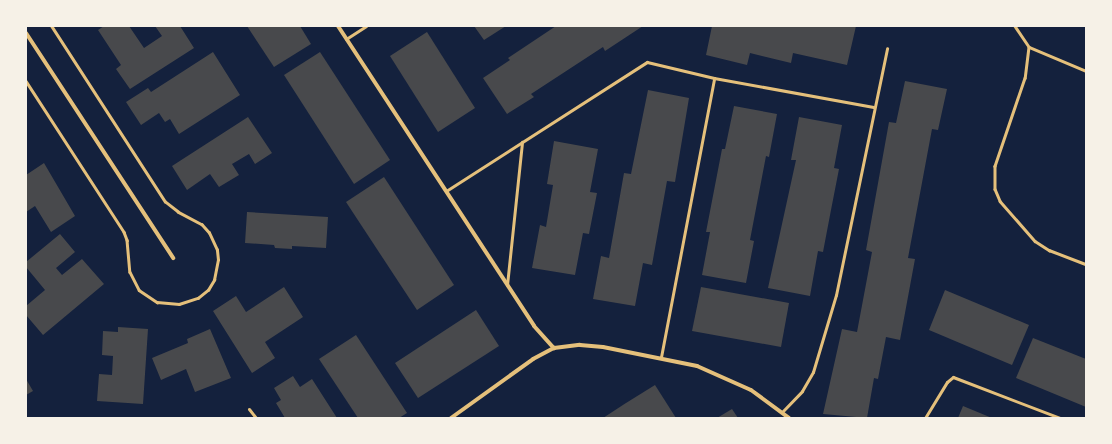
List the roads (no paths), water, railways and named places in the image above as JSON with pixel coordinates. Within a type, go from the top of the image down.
[{"type":"street","points":[[338,26],[542,338],[554,348]]},
{"type":"street","points":[[26,33],[173,258]]},
{"type":"street","points":[[451,418],[533,359],[554,348],[580,345],[603,347],[661,357],[697,366],[734,381],[789,418]]},
{"type":"lane","points":[[346,39],[366,26]]},
{"type":"lane","points":[[782,412],[802,391],[817,362],[836,295],[873,107],[887,48]]},
{"type":"lane","points":[[446,191],[641,64],[654,62],[714,78],[873,107]]},
{"type":"lane","points":[[661,357],[714,78]]},
{"type":"lane","points":[[507,285],[522,142]]},
{"type":"lane","points":[[925,418],[947,382],[953,377],[1060,418]]},
{"type":"lane","points":[[249,409],[256,418]]}]
